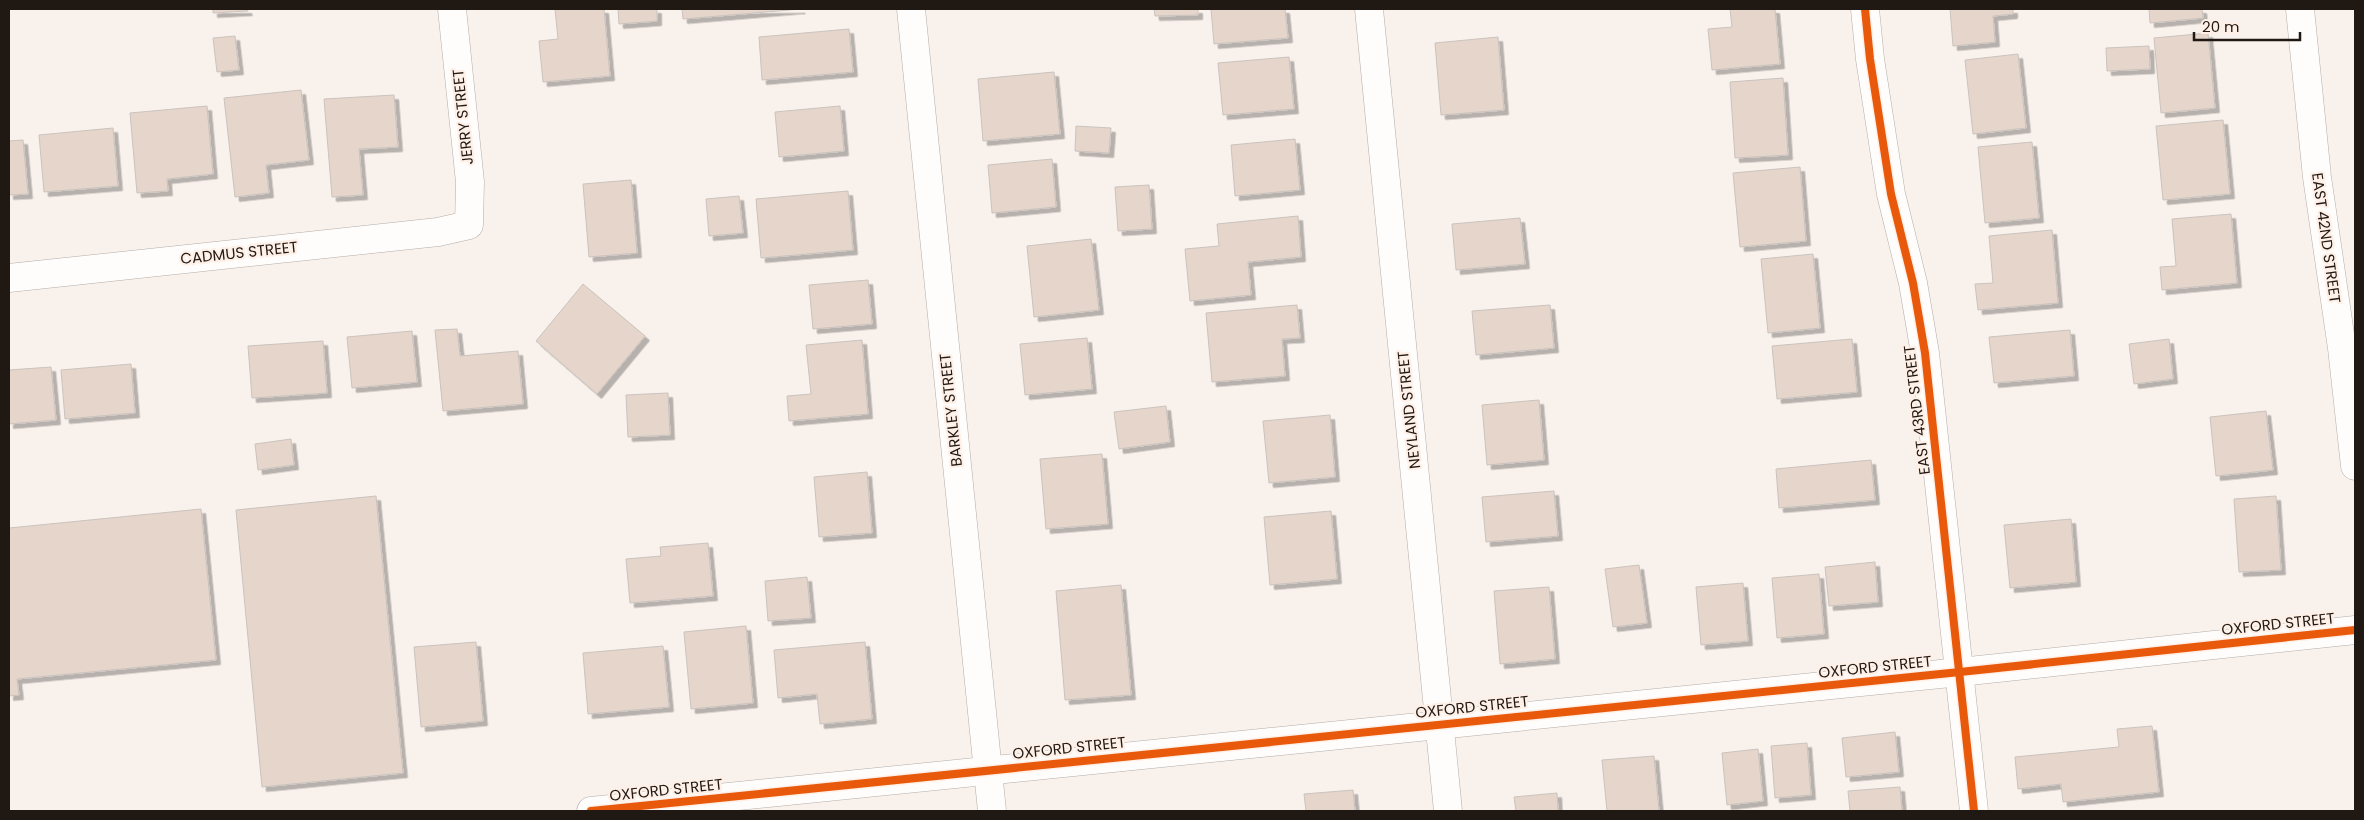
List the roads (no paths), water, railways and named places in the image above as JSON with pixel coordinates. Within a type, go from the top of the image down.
[{"type":"street","name":"JERRY STREET","points":[[452,9],[470,182],[469,225]]},
{"type":"street","name":"BARKLEY STREET","points":[[911,9],[992,811]]},
{"type":"street","name":"NEYLAND STREET","points":[[1369,9],[1448,811]]},
{"type":"street","name":"EAST 43RD STREET","points":[[1865,9],[1870,59],[1891,194],[1913,283],[1925,352],[1974,811]]},
{"type":"street","name":"EAST 42ND STREET","points":[[2300,9],[2317,177],[2342,348],[2355,466]]},
{"type":"street","name":"CADMUS STREET","points":[[9,278],[438,232],[469,225]]},
{"type":"street","name":"OXFORD STREET","points":[[591,811],[2355,630]]}]
